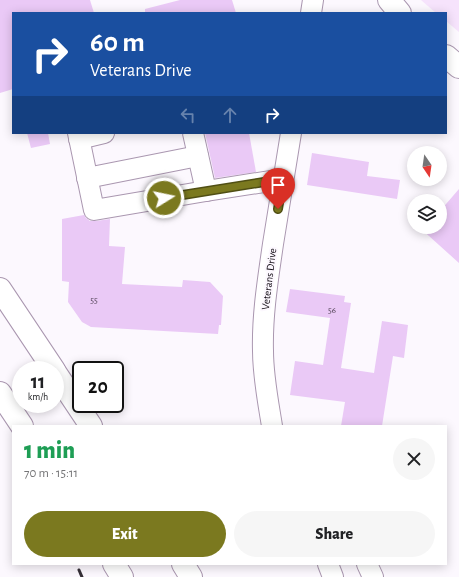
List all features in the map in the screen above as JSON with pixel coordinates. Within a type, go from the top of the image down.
[{"type":"main road","points":[[389,0],[399,12]]},
{"type":"main road","points":[[447,57],[459,67]]},
{"type":"main road","points":[[0,289],[47,361]]},
{"type":"main road","points":[[64,386],[90,425]]},
{"type":"main road","points":[[0,393],[21,425]]},
{"type":"main road","points":[[115,565],[122,577]]},
{"type":"main road","points":[[184,565],[191,577]]},
{"type":"street","points":[[311,12],[313,0]]},
{"type":"street","points":[[95,134],[78,136],[94,210],[283,179]]},
{"type":"street","points":[[193,134],[206,191]]},
{"type":"street","name":"Veterans Drive","points":[[272,425],[264,373],[263,328],[269,269],[291,134]]},
{"type":"street","points":[[87,178],[198,156]]},
{"type":"street","points":[[328,565],[333,577]]},
{"type":"street","points":[[367,565],[373,577]]},
{"type":"shaded area","points":[[421,0],[459,0],[459,32],[447,22],[447,12],[435,12]]},
{"type":"building","points":[[0,0],[90,0],[94,12],[12,12],[12,89],[0,93]]},
{"type":"building","points":[[180,0],[232,0],[236,12],[145,12],[145,9]]},
{"type":"building","points":[[27,134],[48,134],[50,144],[31,148]]},
{"type":"building","points":[[205,134],[249,134],[256,172],[215,178]]},
{"type":"building","points":[[312,153],[369,162],[367,176],[400,180],[397,199],[307,185]]},
{"type":"building","points":[[459,189],[459,263],[427,234],[447,234],[447,203]]},
{"type":"building","points":[[84,215],[90,221],[110,219],[109,246],[125,247],[122,284],[182,287],[183,280],[210,282],[223,296],[221,325],[219,325],[218,334],[91,327],[82,322],[68,302],[69,282],[62,281],[62,219]]},
{"type":"building","points":[[290,289],[345,296],[344,302],[351,303],[341,368],[374,373],[382,321],[408,325],[404,358],[393,356],[382,425],[341,425],[345,402],[290,395],[295,361],[323,365],[330,318],[286,312]]},
{"type":"railway","points":[[79,570],[82,577]]},
{"type":"route","points":[[164,198],[283,179],[278,209]]}]
